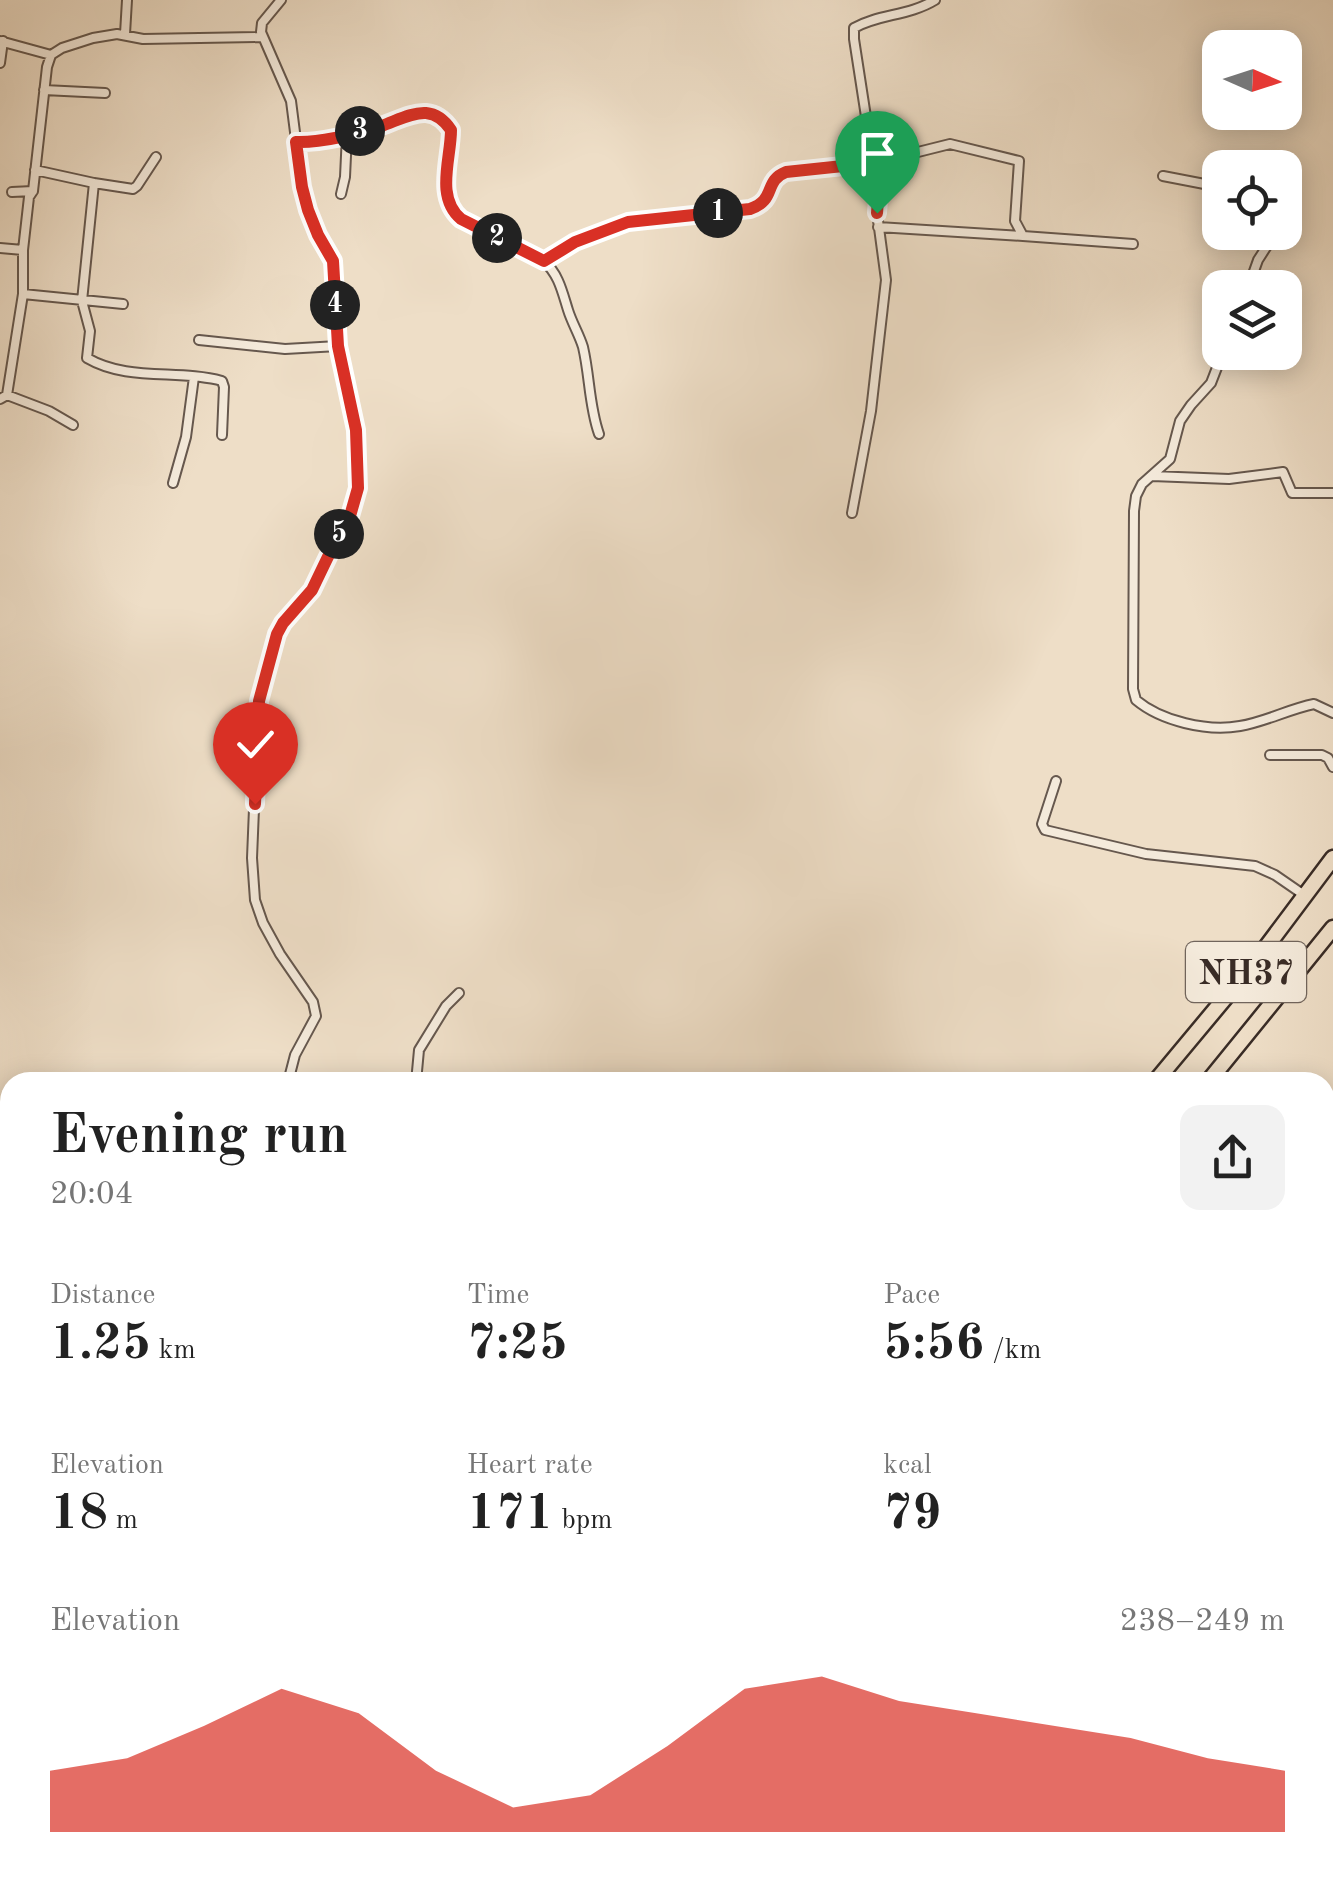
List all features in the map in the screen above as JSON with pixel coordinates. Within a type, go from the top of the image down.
[{"type":"highway","name":"NH37","points":[[1162,1072],[1254,962],[1333,858]]},
{"type":"highway","name":"NH37","points":[[1216,1072],[1333,928]]},
{"type":"street","points":[[125,34],[127,0]]},
{"type":"street","points":[[281,0],[262,23],[262,37],[290,100],[308,210],[333,261],[338,346],[356,430],[358,488],[350,516],[312,590],[277,634],[259,701],[252,858],[255,900],[271,939],[316,1009],[314,1023],[295,1055],[291,1072]]},
{"type":"street","points":[[852,513],[871,411],[886,280],[877,213],[877,162],[853,32],[865,22],[920,9],[935,0]]},
{"type":"street","points":[[72,425],[50,411],[4,397],[23,294],[23,250],[46,67],[52,55],[62,48],[93,38],[125,34],[142,39],[262,37]]},
{"type":"street","points":[[0,63],[2,41],[52,55]]},
{"type":"street","points":[[44,90],[105,94]]},
{"type":"street","points":[[296,142],[376,128],[416,114],[436,116],[448,124],[451,130],[446,178],[452,211],[544,261],[553,270],[580,338],[599,434]]},
{"type":"street","points":[[341,194],[347,134]]},
{"type":"street","points":[[544,261],[575,242],[628,222],[759,206],[766,201],[774,180],[786,172],[877,162],[950,144],[1019,161],[1016,221],[1023,236]]},
{"type":"street","points":[[35,170],[132,189],[156,157]]},
{"type":"street","points":[[1163,176],[1202,184]]},
{"type":"street","points":[[94,183],[82,301],[90,331],[86,358],[124,371],[222,382],[222,435]]},
{"type":"street","points":[[12,192],[33,192]]},
{"type":"street","points":[[878,226],[1133,244]]},
{"type":"street","points":[[0,248],[23,250]]},
{"type":"street","points":[[23,294],[123,304]]},
{"type":"street","points":[[200,340],[284,349],[338,346]]},
{"type":"street","points":[[1216,370],[1180,421],[1170,458],[1142,484],[1136,496],[1136,700],[1164,716],[1214,727],[1244,726],[1314,704],[1333,713]]},
{"type":"street","points":[[173,482],[186,437],[194,377]]},
{"type":"street","points":[[1150,476],[1230,480],[1283,472],[1292,493],[1333,492]]},
{"type":"street","points":[[1270,755],[1322,755],[1333,767]]},
{"type":"street","points":[[1056,781],[1042,824],[1045,830],[1146,854],[1255,866],[1304,895]]},
{"type":"street","points":[[417,1072],[420,1050],[446,1006],[459,994]]},
{"type":"route","points":[[255,804],[259,701],[277,634],[312,590],[350,516],[358,488],[356,430],[338,346],[333,261],[308,210],[296,142],[376,128],[416,114],[436,116],[451,130],[446,178],[452,211],[544,261],[575,242],[628,222],[759,206],[766,201],[774,180],[786,172],[881,162],[877,213]]}]
